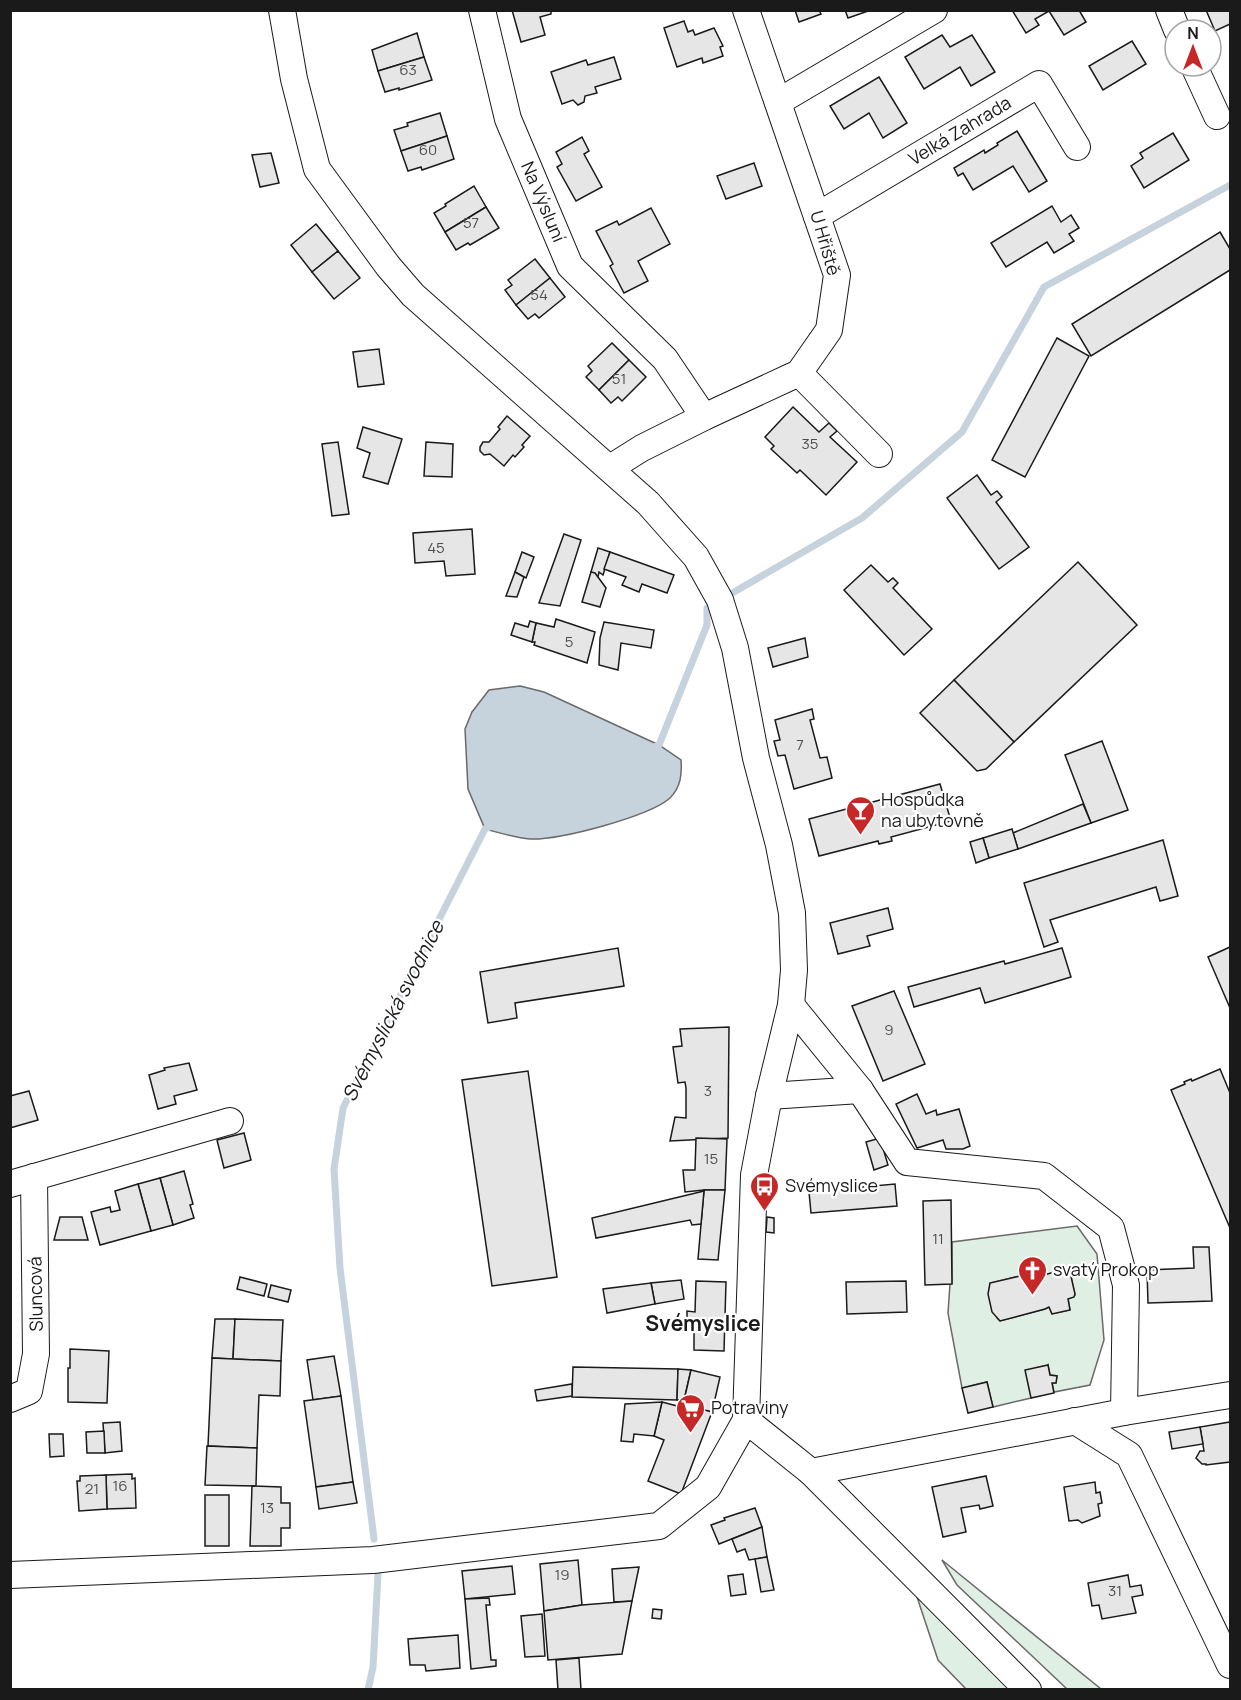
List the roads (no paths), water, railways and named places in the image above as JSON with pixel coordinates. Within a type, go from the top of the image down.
[{"type":"street","points":[[10,1575],[373,1560],[659,1526],[708,1487],[746,1420],[754,1175],[769,1096],[791,1005],[794,970],[792,914],[779,845],[756,758],[735,648],[720,600],[696,556],[648,503],[413,295],[388,266],[317,169],[294,79],[282,10]]},
{"type":"street","name":"Na Výsluní","points":[[482,10],[508,119],[570,266],[665,358],[704,417]]},
{"type":"street","name":"U Hřiště","points":[[746,10],[837,275],[829,330],[799,373]]},
{"type":"street","points":[[778,102],[934,10]]},
{"type":"street","points":[[1200,78],[1217,116]]},
{"type":"street","name":"Velká Zahrada","points":[[817,216],[1039,84],[1077,147]]},
{"type":"street","points":[[610,468],[642,448],[799,373],[879,454]]},
{"type":"street","points":[[791,1005],[860,1090],[907,1162],[1044,1176],[1111,1228],[1126,1284],[1124,1412]]},
{"type":"street","points":[[769,1096],[860,1090]]},
{"type":"street","name":"Sluncová","points":[[10,1399],[29,1392],[36,1354],[22,1180],[230,1121]]},
{"type":"street","points":[[811,1472],[1075,1421],[1230,1395]]},
{"type":"street","points":[[746,1420],[811,1472],[1028,1689]]},
{"type":"street","points":[[1075,1421],[1129,1455],[1230,1665]]},
{"type":"waterway","name":"Svémyslická svodnice","points":[[734,592],[862,518],[962,432],[1044,287],[1230,185]]},
{"type":"waterway","name":"Svémyslická svodnice","points":[[652,748],[659,745],[707,625],[707,608]]},
{"type":"waterway","name":"Svémyslická svodnice","points":[[374,1539],[340,1268],[334,1169],[343,1108],[485,829],[491,826]]},
{"type":"waterway","name":"Svémyslická svodnice","points":[[368,1690],[373,1667],[378,1574]]},
{"type":"place","name":"Hospůdka na ubytovně","points":[[860,836]]},
{"type":"place","name":"Svémyslice","points":[[764,1212]]},
{"type":"place","name":"svatý Prokop","points":[[1032,1296]]},
{"type":"place","name":"Potraviny","points":[[690,1434]]},
{"type":"district","name":"Svémyslice","points":[[703,1324]]}]
